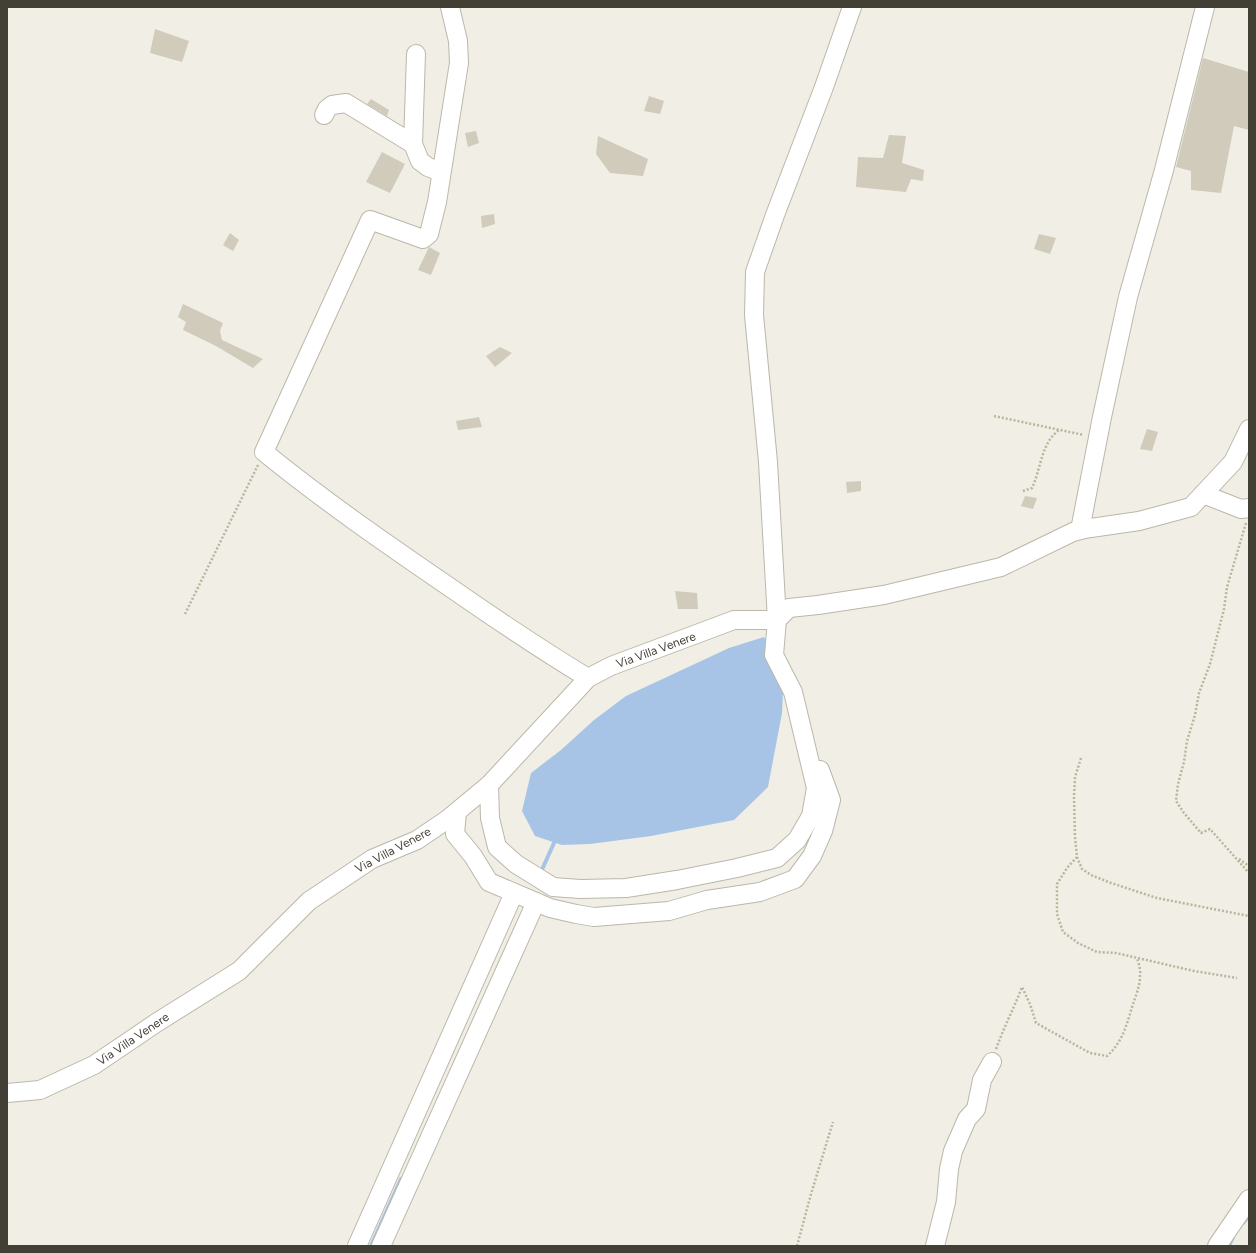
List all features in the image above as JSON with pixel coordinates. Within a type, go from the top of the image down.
[{"type":"street","points":[[450,7],[458,41],[459,63],[437,202],[429,234],[423,239],[370,220],[264,452],[316,493],[428,573],[538,648],[588,678]]},
{"type":"street","points":[[489,785],[490,818],[497,847],[516,864],[553,887],[580,889],[626,888],[677,880],[777,858],[797,840],[810,816],[816,788],[793,692],[774,655],[777,620],[768,462],[754,315],[755,272],[774,214],[824,87],[852,7]]},
{"type":"street","points":[[1080,530],[1128,298],[1164,170],[1205,7]]},
{"type":"street","points":[[416,54],[413,144],[420,161],[428,167],[441,172]]},
{"type":"street","points":[[324,115],[327,108],[332,105],[346,104],[413,144]]},
{"type":"street","points":[[777,620],[789,608],[884,595],[1001,567],[1073,532],[1139,522],[1191,507],[1233,462],[1249,429]]},
{"type":"street","points":[[1203,494],[1245,508]]},
{"type":"street","name":"Via Villa Venere","points":[[7,1093],[40,1090],[94,1065],[239,971],[309,901],[372,859],[417,840],[457,812],[489,785],[588,678],[611,666],[734,620],[777,620]]},
{"type":"street","points":[[457,812],[455,834],[473,856],[489,882],[550,908],[594,917],[617,916],[669,911],[706,900],[760,892],[794,879],[812,856],[823,831],[831,800],[819,765],[801,723]]},
{"type":"street","points":[[357,1246],[527,898]]},
{"type":"street","points":[[381,1246],[527,898]]},
{"type":"street","points":[[935,1246],[946,1202],[949,1169],[953,1151],[967,1119],[976,1109],[982,1080],[992,1062]]},
{"type":"street","points":[[1217,1246],[1249,1199]]},
{"type":"path","points":[[994,416],[1098,438]]},
{"type":"path","points":[[1023,491],[1032,488],[1048,444],[1052,436],[1059,430]]},
{"type":"path","points":[[185,614],[264,452]]},
{"type":"path","points":[[1245,508],[1246,523],[1227,587],[1224,609],[1212,658],[1199,693],[1195,715],[1187,741],[1176,801],[1184,814],[1201,834],[1210,829],[1249,873]]},
{"type":"path","points":[[1081,758],[1075,777],[1074,797],[1077,857],[1082,869],[1092,875],[1134,891],[1178,904],[1249,916]]},
{"type":"path","points":[[1077,857],[1067,868],[1057,884],[1057,914],[1063,932],[1078,943],[1098,952],[1138,958],[1194,972],[1237,978]]},
{"type":"path","points":[[1235,857],[1249,866]]},
{"type":"path","points":[[992,1062],[1007,1020],[1022,987],[1030,1004],[1036,1023],[1090,1053],[1108,1056],[1121,1040],[1138,991],[1141,975],[1138,958]]},
{"type":"path","points":[[797,1246],[833,1122]]},
{"type":"water","points":[[764,637],[784,671],[782,713],[768,787],[734,820],[651,836],[590,844],[562,845],[535,836],[522,811],[531,773],[561,750],[594,720],[626,696],[729,648]]},
{"type":"building","points":[[155,29],[189,41],[182,62],[150,53]]},
{"type":"building","points":[[1203,58],[1249,72],[1249,130],[1234,126],[1221,193],[1191,190],[1191,171],[1176,167]]},
{"type":"building","points":[[649,96],[664,101],[660,114],[644,111]]},
{"type":"building","points":[[371,99],[389,110],[387,116],[367,104]]},
{"type":"building","points":[[476,131],[479,143],[468,147],[465,133]]},
{"type":"building","points":[[889,135],[906,136],[902,163],[924,170],[923,181],[911,179],[906,192],[856,187],[858,157],[883,158]]},
{"type":"building","points":[[598,136],[648,159],[643,176],[610,173],[596,154]]},
{"type":"building","points":[[382,152],[405,164],[390,193],[366,182]]},
{"type":"building","points":[[494,214],[495,224],[482,228],[481,216]]},
{"type":"building","points":[[230,233],[239,240],[233,251],[223,245]]},
{"type":"building","points":[[1039,234],[1056,238],[1050,254],[1034,249]]},
{"type":"building","points":[[429,247],[440,253],[431,275],[418,270]]},
{"type":"building","points":[[183,304],[223,323],[220,331],[222,340],[263,359],[253,368],[216,346],[183,330],[186,322],[178,317]]},
{"type":"building","points":[[500,347],[512,353],[495,367],[486,356]]},
{"type":"building","points":[[479,417],[482,427],[458,430],[456,421]]},
{"type":"building","points":[[1147,429],[1158,432],[1152,451],[1140,449]]},
{"type":"building","points":[[861,481],[861,491],[847,493],[846,482]]},
{"type":"building","points":[[1025,496],[1037,498],[1033,509],[1021,506]]},
{"type":"building","points":[[675,591],[697,593],[698,609],[678,609]]},
{"type":"waterway","points":[[540,874],[554,843]]},
{"type":"waterway","points":[[371,1246],[401,1179]]},
{"type":"waterway","points":[[1243,1223],[1249,1216]]},
{"type":"waterway","points":[[1229,1246],[1233,1237]]}]
